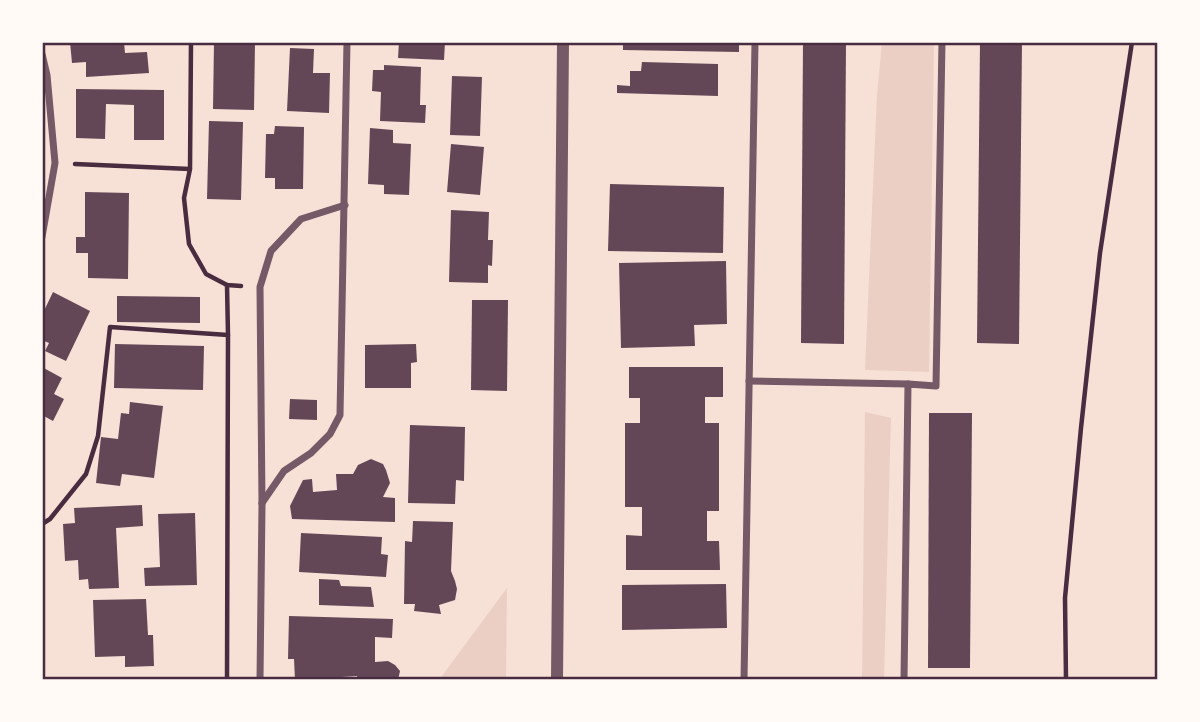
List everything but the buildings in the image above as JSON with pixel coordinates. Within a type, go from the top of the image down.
[{"type":"street","points":[[262,504],[284,471],[311,453],[330,434],[340,415],[347,42]]},
{"type":"street","points":[[557,680],[563,42]]},
{"type":"street","points":[[744,680],[755,42]]},
{"type":"street","points":[[749,381],[936,386],[942,42]]},
{"type":"street","points":[[42,54],[47,75],[55,163],[42,237]]},
{"type":"street","points":[[260,680],[260,287],[271,251],[301,219],[345,205]]},
{"type":"street","points":[[904,680],[908,384]]},
{"type":"path","points":[[191,42],[190,169],[184,198],[189,244],[206,274],[227,285],[260,287]]},
{"type":"path","points":[[1066,680],[1065,598],[1081,428],[1100,253],[1132,42]]},
{"type":"path","points":[[55,163],[190,169]]},
{"type":"path","points":[[227,285],[228,680]]},
{"type":"path","points":[[42,524],[50,519],[86,474],[98,436],[110,327],[229,335]]},
{"type":"shaded area","points":[[882,42],[934,42],[929,372],[865,370],[877,95]]},
{"type":"shaded area","points":[[865,412],[891,418],[884,680],[862,680]]},
{"type":"shaded area","points":[[507,588],[506,680],[439,680]]}]
